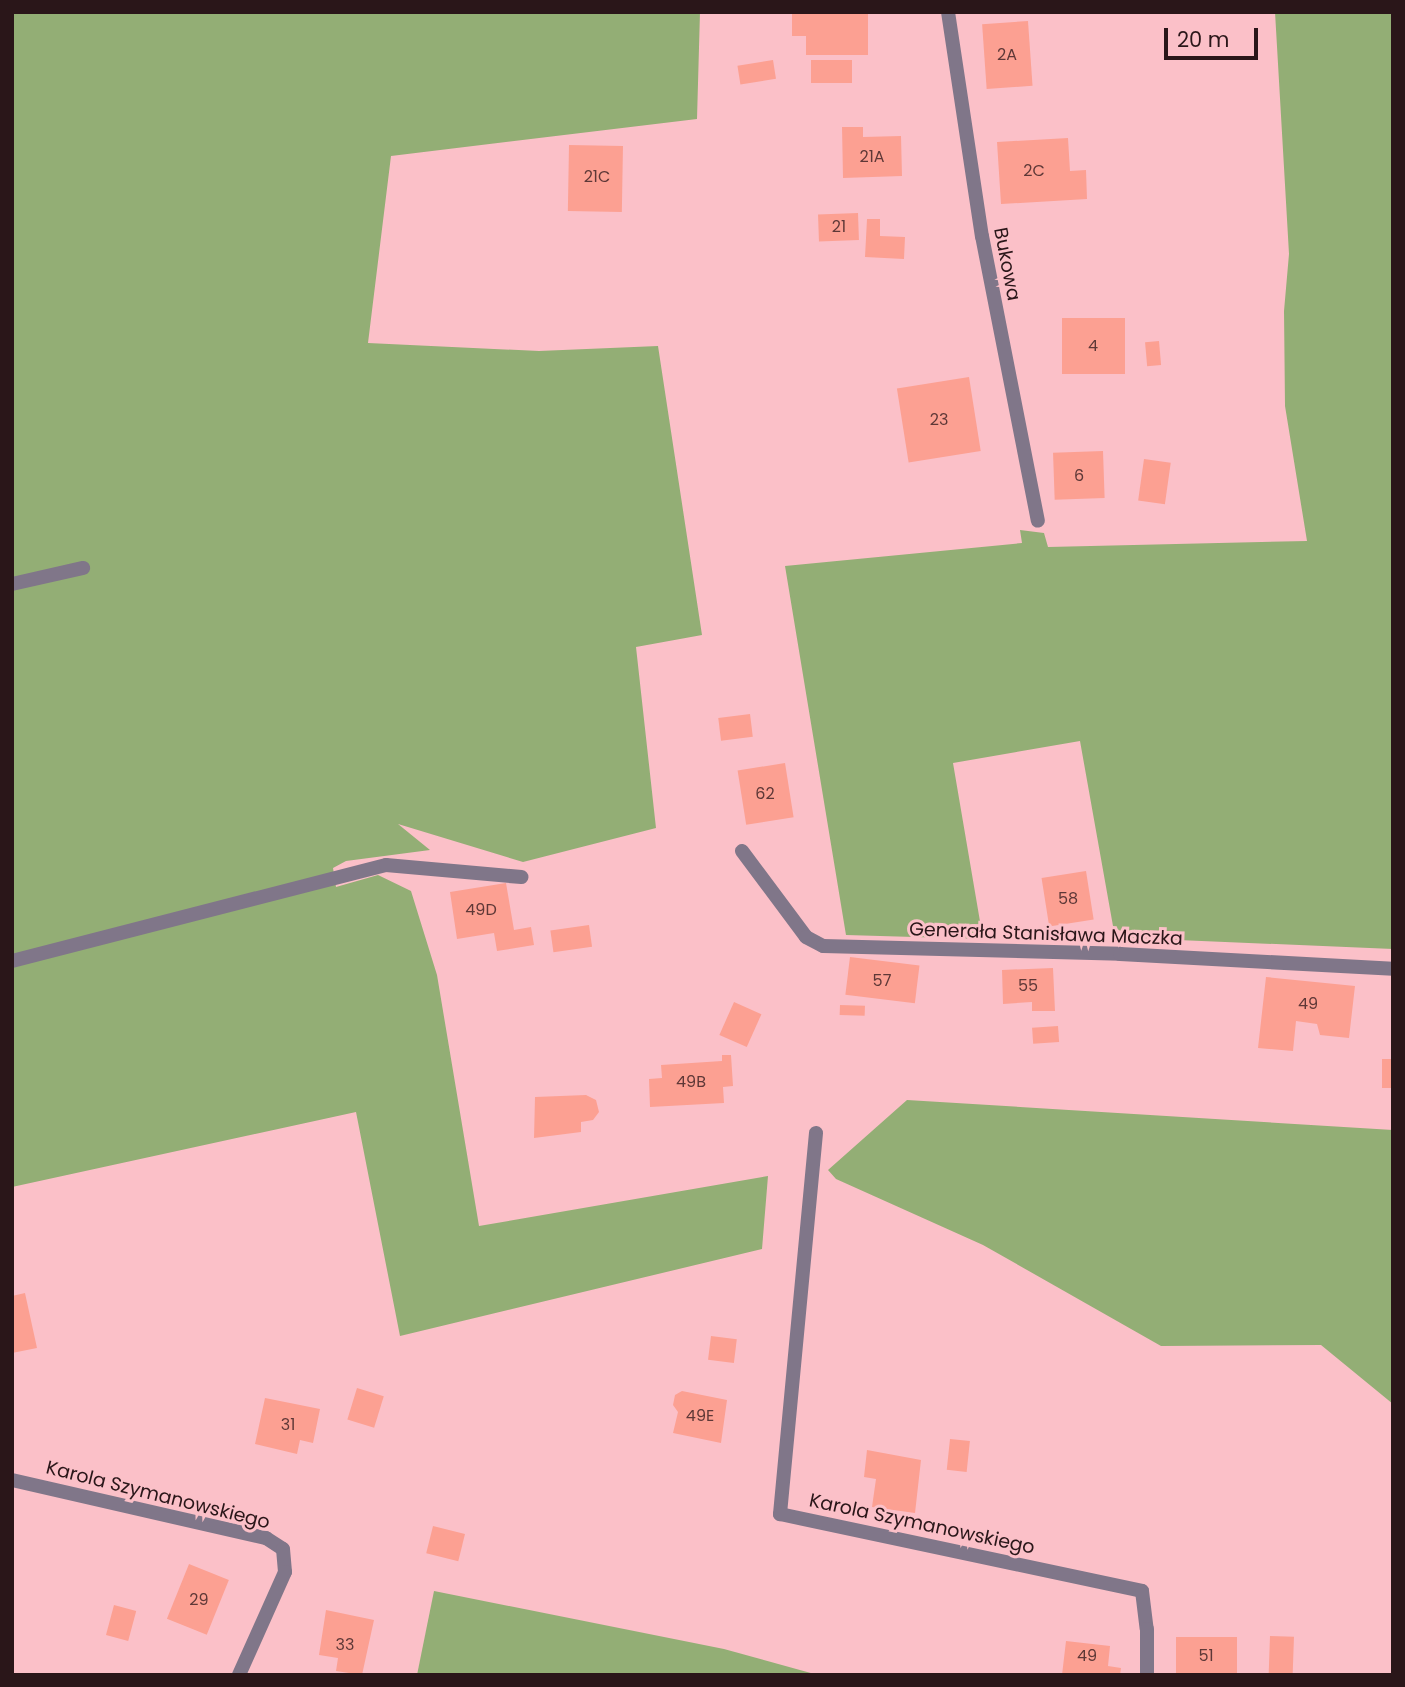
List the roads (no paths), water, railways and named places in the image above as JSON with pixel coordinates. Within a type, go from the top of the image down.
[{"type":"street","name":"Bukowa","points":[[948,12],[982,236],[1038,521]]},
{"type":"street","points":[[12,584],[83,568]]},
{"type":"street","name":"Generała Stanisława Maczka","points":[[743,851],[806,937],[823,946],[1119,954],[1393,969]]},
{"type":"street","points":[[12,961],[386,865],[521,877]]},
{"type":"street","name":"Karola Szymanowskiego","points":[[816,1133],[780,1514],[1142,1591],[1147,1629],[1147,1675]]},
{"type":"street","name":"Karola Szymanowskiego","points":[[12,1480],[266,1538],[284,1549],[285,1572],[239,1675]]}]
